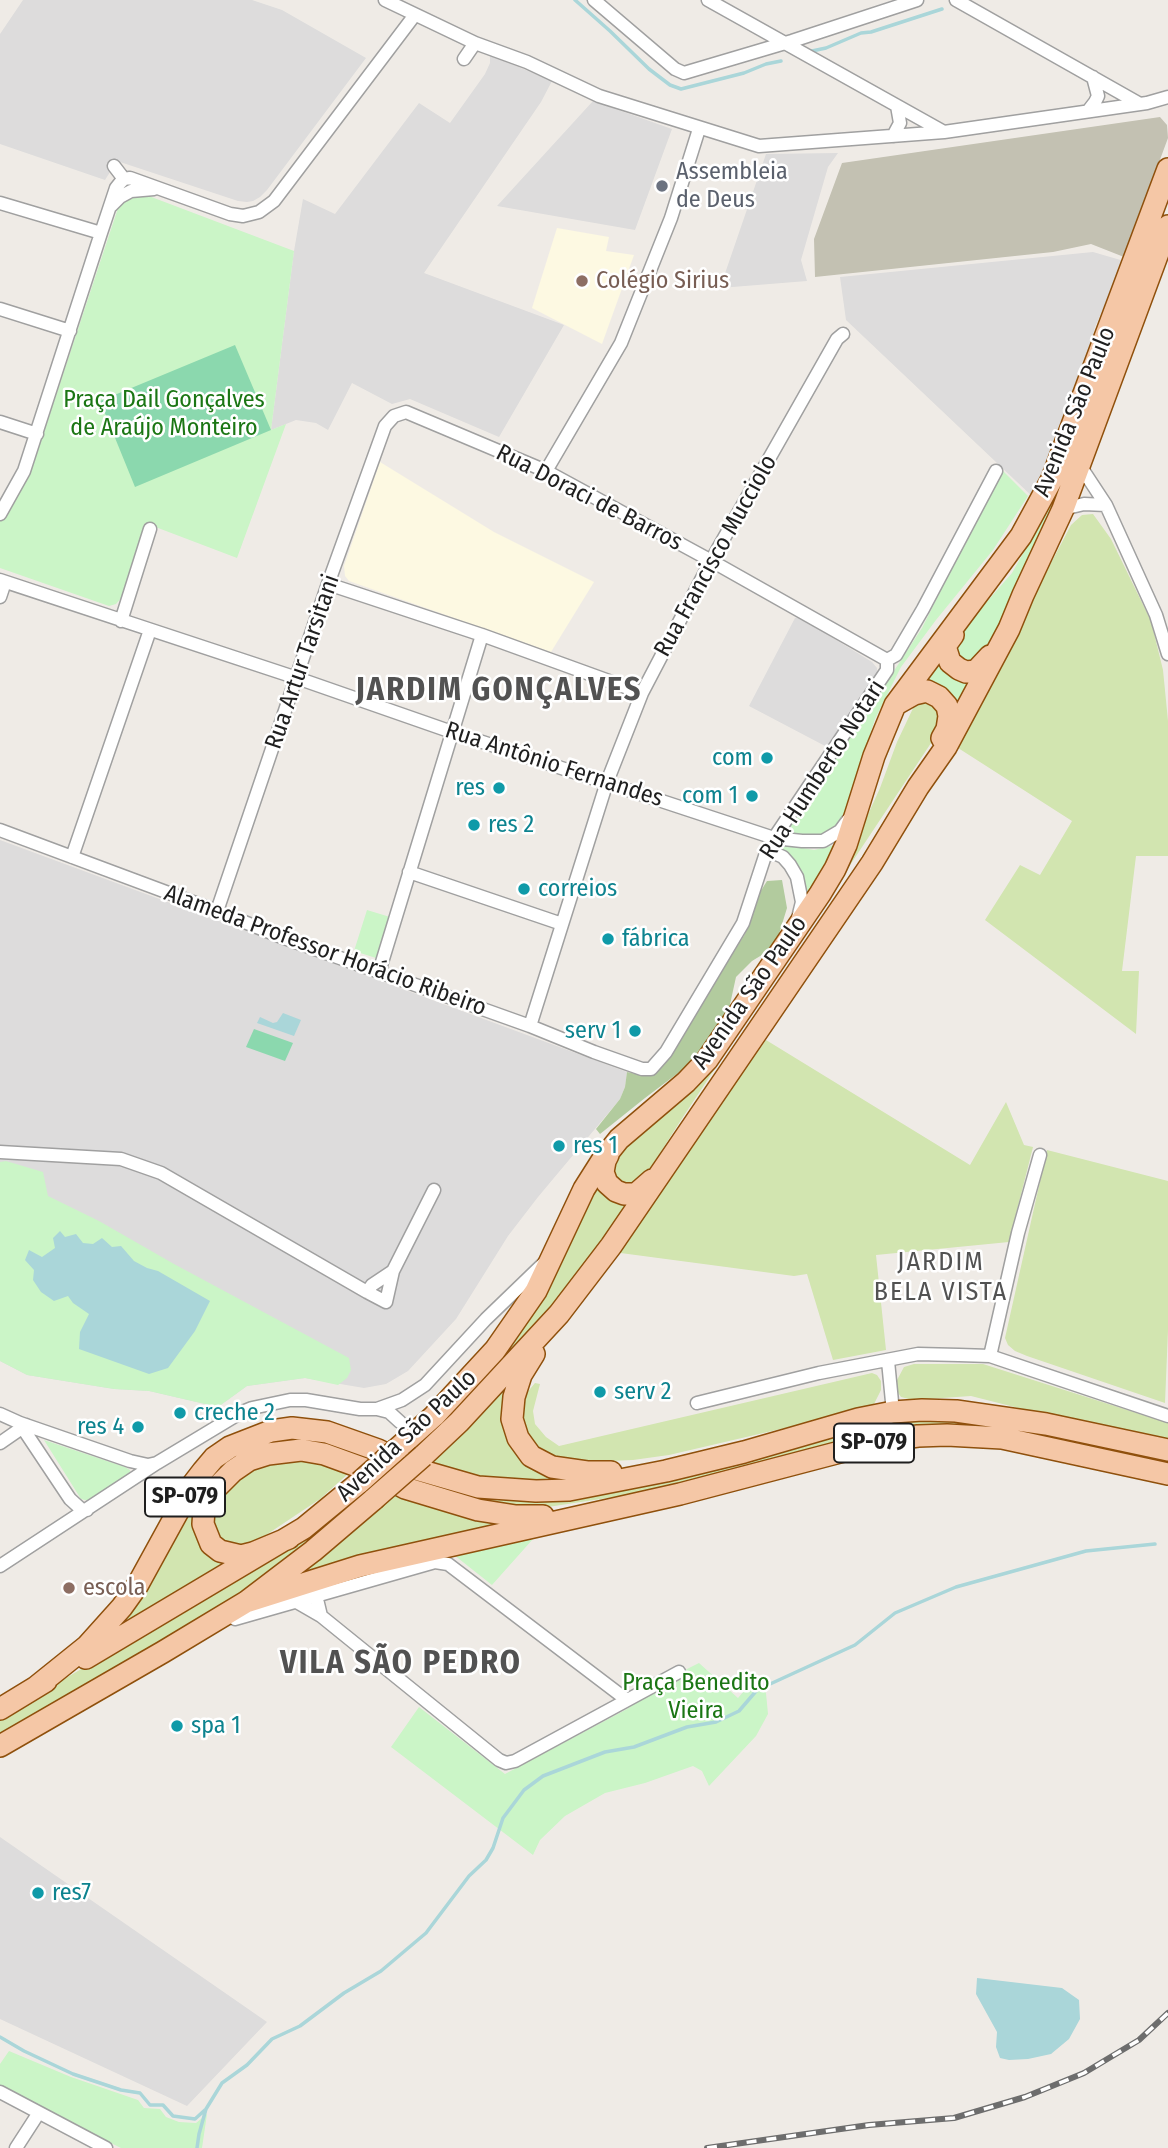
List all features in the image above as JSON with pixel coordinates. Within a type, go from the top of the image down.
[{"type":"main road","name":"Avenida São Paulo","points":[[0,1709],[289,1538],[325,1513],[399,1451],[495,1350],[536,1291],[584,1189],[619,1139],[686,1082],[707,1060],[788,943],[835,869],[846,845],[874,756],[895,705],[1020,536],[1052,479],[1168,169]]},
{"type":"main road","name":"Avenida São Paulo","points":[[0,1746],[239,1609],[313,1551],[423,1457],[559,1314],[611,1246],[872,863],[946,747],[1009,629],[1063,509],[1168,226]]},
{"type":"main road","points":[[1009,629],[976,671],[960,669],[947,657],[945,646],[1018,552],[1020,536]]},
{"type":"main road","points":[[894,828],[895,813],[947,729],[949,716],[947,706],[939,697],[927,691],[914,694],[895,705]]},
{"type":"main road","points":[[619,1139],[605,1161],[603,1172],[607,1184],[624,1194],[636,1194],[643,1189],[676,1150]]},
{"type":"main road","name":"SP-079","points":[[559,1314],[521,1375],[514,1397],[512,1419],[518,1438],[531,1456],[552,1467],[587,1472],[666,1471]]},
{"type":"main road","name":"SP-079","points":[[36,1687],[87,1646],[107,1626],[137,1586],[193,1484],[214,1458],[230,1447],[271,1431],[314,1429],[399,1451],[419,1470],[478,1488],[536,1492],[569,1490],[666,1471],[858,1419],[922,1410],[985,1414],[1168,1450]]},
{"type":"main road","name":"SP-079","points":[[239,1609],[360,1566],[773,1471],[882,1441],[947,1435],[1002,1437],[1168,1474]]},
{"type":"main road","name":"SP-079","points":[[289,1538],[241,1556],[220,1550],[211,1544],[203,1524],[208,1496],[233,1471],[249,1460],[294,1450],[324,1454],[379,1474],[399,1485],[478,1510],[516,1516],[584,1516]]},
{"type":"street","points":[[385,0],[414,16],[527,62],[599,96],[759,146],[944,132],[1144,104],[1168,97]]},
{"type":"street","points":[[594,0],[675,69],[684,73],[917,0]]},
{"type":"street","points":[[708,0],[944,132]]},
{"type":"street","points":[[956,0],[1144,104],[1168,108]]},
{"type":"street","points":[[0,514],[24,471],[111,207],[117,176],[130,178],[230,214],[243,216],[259,212],[274,201],[414,16]]},
{"type":"street","points":[[464,59],[475,43]]},
{"type":"street","points":[[1087,111],[1098,96],[1093,77]]},
{"type":"street","points":[[892,136],[900,123],[897,106]]},
{"type":"street","points":[[546,471],[621,343],[671,218],[699,129]]},
{"type":"street","points":[[111,207],[120,197],[131,191],[159,188]]},
{"type":"street","points":[[0,203],[101,233]]},
{"type":"street","points":[[0,309],[70,331]]},
{"type":"street","name":"Rua Francisco Mucciolo","points":[[530,1026],[607,782],[642,693],[711,561],[837,339],[843,334]]},
{"type":"street","name":"Rua Doraci de Barros","points":[[394,416],[407,412],[546,471],[887,660]]},
{"type":"street","name":"Rua Artur Tarsitani","points":[[217,911],[328,584],[385,426],[394,416]]},
{"type":"street","points":[[0,422],[37,433]]},
{"type":"street","points":[[1079,464],[1106,505],[1156,615],[1168,654]]},
{"type":"street","name":"Rua Humberto Notari","points":[[651,1069],[666,1052],[743,923],[765,856],[774,838],[830,743],[887,670],[887,660],[896,655],[916,621],[996,471]]},
{"type":"street","points":[[1063,509],[1084,504],[1106,505]]},
{"type":"street","points":[[121,621],[150,529]]},
{"type":"street","points":[[0,597],[3,581]]},
{"type":"street","name":"Rua Antônio Fernandes","points":[[3,581],[774,838],[823,841],[840,831],[858,806]]},
{"type":"street","points":[[328,584],[482,635],[642,693]]},
{"type":"street","points":[[72,857],[150,630]]},
{"type":"street","points":[[379,972],[482,635]]},
{"type":"street","name":"Alameda Professor Horácio Ribeiro","points":[[0,830],[594,1052],[642,1069],[651,1069]]},
{"type":"street","points":[[765,856],[774,853],[783,857],[797,877],[802,902],[788,943]]},
{"type":"street","points":[[410,872],[562,924]]},
{"type":"street","points":[[0,1152],[121,1159],[161,1173],[386,1302],[393,1271],[434,1190]]},
{"type":"street","points":[[990,1356],[1018,1233],[1040,1155]]},
{"type":"street","points":[[377,1409],[414,1393],[435,1375],[559,1245]]},
{"type":"street","points":[[367,1292],[393,1271]]},
{"type":"street","points":[[697,1403],[819,1373],[918,1354],[990,1356],[1168,1416]]},
{"type":"street","points":[[888,1361],[893,1412]]},
{"type":"street","points":[[0,1566],[157,1463],[240,1413],[265,1404],[306,1400],[360,1409],[377,1409],[388,1412],[400,1422]]},
{"type":"street","points":[[399,1451],[402,1400]]},
{"type":"street","points":[[0,1414],[21,1425],[130,1461],[148,1465],[157,1463]]},
{"type":"street","points":[[0,1441],[21,1425]]},
{"type":"street","points":[[21,1425],[70,1499],[81,1509],[88,1510]]},
{"type":"street","points":[[239,1609],[295,1601],[435,1562],[448,1563],[627,1700]]},
{"type":"street","points":[[316,1595],[321,1616]]},
{"type":"street","points":[[295,1601],[321,1616],[506,1763],[515,1761],[679,1672]]},
{"type":"street","points":[[0,2092],[106,2148]]},
{"type":"street","points":[[16,2148],[38,2114]]},
{"type":"shaded area","points":[[23,0],[252,0],[282,10],[366,58],[267,190],[253,201],[238,201],[117,161],[105,180],[0,144],[0,34]]},
{"type":"shaded area","points":[[490,55],[552,81],[541,102],[424,273],[564,325],[499,437],[410,399],[392,404],[352,383],[328,430],[316,423],[296,420],[271,430],[303,199],[335,214],[419,103],[450,123],[485,74]]},
{"type":"shaded area","points":[[593,101],[672,129],[635,230],[497,206]]},
{"type":"shaded area","points":[[1160,117],[1167,125],[1168,138],[1124,257],[1091,244],[1053,252],[815,277],[814,239],[842,163]]},
{"type":"shaded area","points":[[838,153],[828,167],[801,260],[807,281],[720,288],[766,154]]},
{"type":"shaded area","name":"Colégio Sirius","points":[[557,228],[609,237],[606,251],[634,255],[602,344],[532,308]]},
{"type":"shaded area","points":[[1093,252],[1124,261],[1095,327],[1083,373],[1035,499],[846,320],[840,277]]},
{"type":"shaded area","points":[[380,462],[494,532],[594,582],[551,652],[349,581],[345,576],[344,566]]},
{"type":"shaded area","points":[[799,617],[872,662],[877,668],[877,674],[827,747],[749,706],[795,618]]},
{"type":"shaded area","points":[[0,840],[627,1072],[625,1087],[620,1099],[508,1236],[456,1319],[408,1371],[386,1384],[364,1388],[305,1378],[247,1386],[218,1407],[149,1391],[114,1389],[27,1375],[0,1361]]},
{"type":"shaded area","points":[[0,1837],[267,2022],[187,2106],[0,2019]]},
{"type":"green space","points":[[1168,180],[1168,201],[1073,462],[982,657],[973,662],[961,662],[955,651],[957,636],[1012,573],[1059,490],[1068,457]]},
{"type":"green space","name":"Praça Dail Gonçalves de Araújo Monteiro","points":[[125,187],[294,251],[271,430],[286,424],[237,558],[145,523],[122,597],[116,604],[109,606],[0,568],[0,521],[19,492],[35,459]]},
{"type":"green space","points":[[235,345],[271,430],[135,487],[100,401]]},
{"type":"green space","points":[[1001,469],[1028,496],[993,550],[901,667],[875,719],[844,815],[835,827],[820,837],[801,837],[793,832],[790,825],[795,814],[922,628],[949,574],[956,552]]},
{"type":"green space","points":[[1093,514],[1111,539],[1151,621],[1163,670],[1168,721],[1168,856],[1136,856],[1122,971],[1139,971],[1136,1034],[985,920],[1020,865],[1040,875],[1072,821],[955,746],[1071,525],[1082,515]]},
{"type":"green space","points":[[936,652],[971,677],[958,709],[919,684]]},
{"type":"green space","points":[[930,701],[940,714],[939,731],[644,1178],[640,1183],[623,1186],[610,1174],[615,1154],[660,1111],[847,861],[916,702]]},
{"type":"green space","points":[[777,843],[814,850],[835,845],[807,894],[793,863]]},
{"type":"green space","points":[[782,880],[787,908],[775,947],[752,961],[736,977],[729,1009],[708,1041],[682,1070],[600,1134],[596,1129],[620,1099],[627,1072],[645,1076],[655,1071],[671,1051],[745,934],[754,902],[767,881]]},
{"type":"green space","points":[[367,910],[390,917],[376,958],[354,951]]},
{"type":"green space","points":[[254,1029],[293,1043],[285,1061],[246,1047]]},
{"type":"green space","points":[[766,1040],[970,1165],[1006,1102],[1024,1145],[1033,1147],[1009,1242],[876,1255],[886,1350],[833,1360],[807,1274],[794,1276],[613,1252]]},
{"type":"green space","points":[[1047,1150],[1168,1181],[1165,1403],[1027,1356],[1008,1345],[1005,1338]]},
{"type":"green space","points":[[6,1161],[43,1172],[48,1196],[99,1221],[349,1358],[351,1370],[347,1378],[338,1385],[305,1378],[247,1386],[218,1407],[149,1391],[114,1389],[27,1375],[0,1361],[0,1162]]},
{"type":"green space","points":[[599,1174],[637,1202],[573,1285],[487,1382],[407,1460],[398,1456],[452,1404]]},
{"type":"green space","points":[[519,1363],[513,1447],[604,1476],[564,1481],[512,1481],[461,1475],[427,1461]]},
{"type":"green space","points":[[914,1364],[983,1364],[1168,1423],[1168,1443],[971,1396],[913,1400],[901,1397],[896,1390],[897,1380],[904,1367]]},
{"type":"green space","points":[[872,1373],[881,1381],[881,1390],[874,1404],[862,1410],[669,1455],[586,1462],[542,1453],[522,1431],[520,1401],[535,1383],[540,1384],[533,1411],[535,1424],[546,1437],[559,1446]]},
{"type":"green space","points":[[934,1417],[1040,1428],[1038,1437],[993,1429],[785,1458],[627,1495],[548,1507],[492,1504],[408,1483],[418,1475],[498,1495],[864,1426]]},
{"type":"green space","points":[[302,1434],[370,1451],[361,1459],[272,1447],[196,1514],[234,1561],[130,1622],[127,1615],[207,1475],[242,1447]]},
{"type":"green space","points":[[44,1440],[125,1467],[130,1473],[89,1501],[81,1499]]},
{"type":"green space","points":[[296,1454],[350,1472],[320,1499],[257,1541],[244,1547],[216,1539],[209,1504],[237,1474]]},
{"type":"green space","points":[[374,1479],[381,1484],[252,1586],[0,1738],[0,1717],[154,1626]]},
{"type":"green space","points":[[398,1489],[531,1519],[293,1574]]},
{"type":"green space","points":[[524,1534],[533,1539],[492,1585],[454,1555]]},
{"type":"green space","name":"Praça Benedito Vieira","points":[[699,1663],[738,1698],[755,1678],[766,1693],[768,1714],[756,1736],[709,1786],[702,1771],[693,1766],[645,1783],[605,1793],[565,1816],[540,1840],[533,1855],[391,1747],[419,1707],[505,1774],[627,1709]]},
{"type":"green space","points":[[9,2051],[71,2077],[138,2100],[144,2108],[160,2109],[166,2117],[179,2122],[196,2123],[207,2114],[202,2148],[121,2148],[44,2110],[0,2086],[0,2064]]},
{"type":"water","points":[[283,1013],[301,1020],[294,1036],[257,1023],[260,1017],[277,1022]]},
{"type":"water","points":[[60,1231],[65,1237],[76,1234],[83,1243],[93,1244],[102,1238],[112,1247],[121,1246],[134,1261],[158,1271],[210,1301],[195,1331],[168,1368],[149,1374],[79,1349],[80,1332],[89,1314],[68,1296],[54,1301],[41,1292],[33,1280],[34,1270],[25,1260],[29,1250],[42,1257],[55,1248],[53,1238]]},
{"type":"water","points":[[977,1978],[1062,1988],[1079,2000],[1080,2019],[1069,2039],[1051,2054],[1028,2059],[1000,2058],[996,2047],[997,2032],[976,1994]]},
{"type":"waterway","points":[[575,0],[649,69],[670,85],[681,89],[781,61]]},
{"type":"waterway","points":[[812,51],[942,9]]},
{"type":"waterway","points":[[0,2037],[73,2074],[121,2090],[140,2093],[150,2105],[163,2105],[173,2116],[195,2119],[206,2109],[222,2083],[247,2065],[272,2039],[300,2026],[344,1993],[381,1971],[426,1933],[469,1876],[486,1860],[503,1818],[524,1790],[543,1776],[605,1752],[634,1747],[687,1727],[716,1722],[739,1711],[757,1690],[855,1645],[895,1613],[956,1587],[1086,1551],[1155,1544]]},
{"type":"waterway","points":[[197,2148],[206,2109]]},
{"type":"railway","points":[[707,2148],[869,2125],[954,2118],[1025,2097],[1084,2073],[1139,2040],[1168,2013]]},
{"type":"place","name":"Assembleia de Deus","points":[[662,186]]},
{"type":"place","name":"Colégio Sirius","points":[[582,281]]},
{"type":"place","name":"com","points":[[767,758]]},
{"type":"place","name":"res","points":[[499,788]]},
{"type":"place","name":"com 1","points":[[752,796]]},
{"type":"place","name":"res 2","points":[[474,825]]},
{"type":"place","name":"correios","points":[[524,889]]},
{"type":"place","name":"fábrica","points":[[608,939]]},
{"type":"place","name":"serv 1","points":[[635,1031]]},
{"type":"place","name":"res 1","points":[[559,1146]]},
{"type":"place","name":"serv 2","points":[[600,1392]]},
{"type":"place","name":"creche 2","points":[[180,1413]]},
{"type":"place","name":"res 4","points":[[138,1427]]},
{"type":"place","name":"escola","points":[[69,1588]]},
{"type":"place","name":"spa 1","points":[[177,1726]]},
{"type":"place","name":"res7","points":[[38,1893]]},
{"type":"district","name":"JARDIM GONÇALVES","points":[[499,691]]},
{"type":"district","name":"JARDIM BELA VISTA","points":[[941,1278]]},
{"type":"district","name":"VILA SÃO PEDRO","points":[[401,1664]]}]
